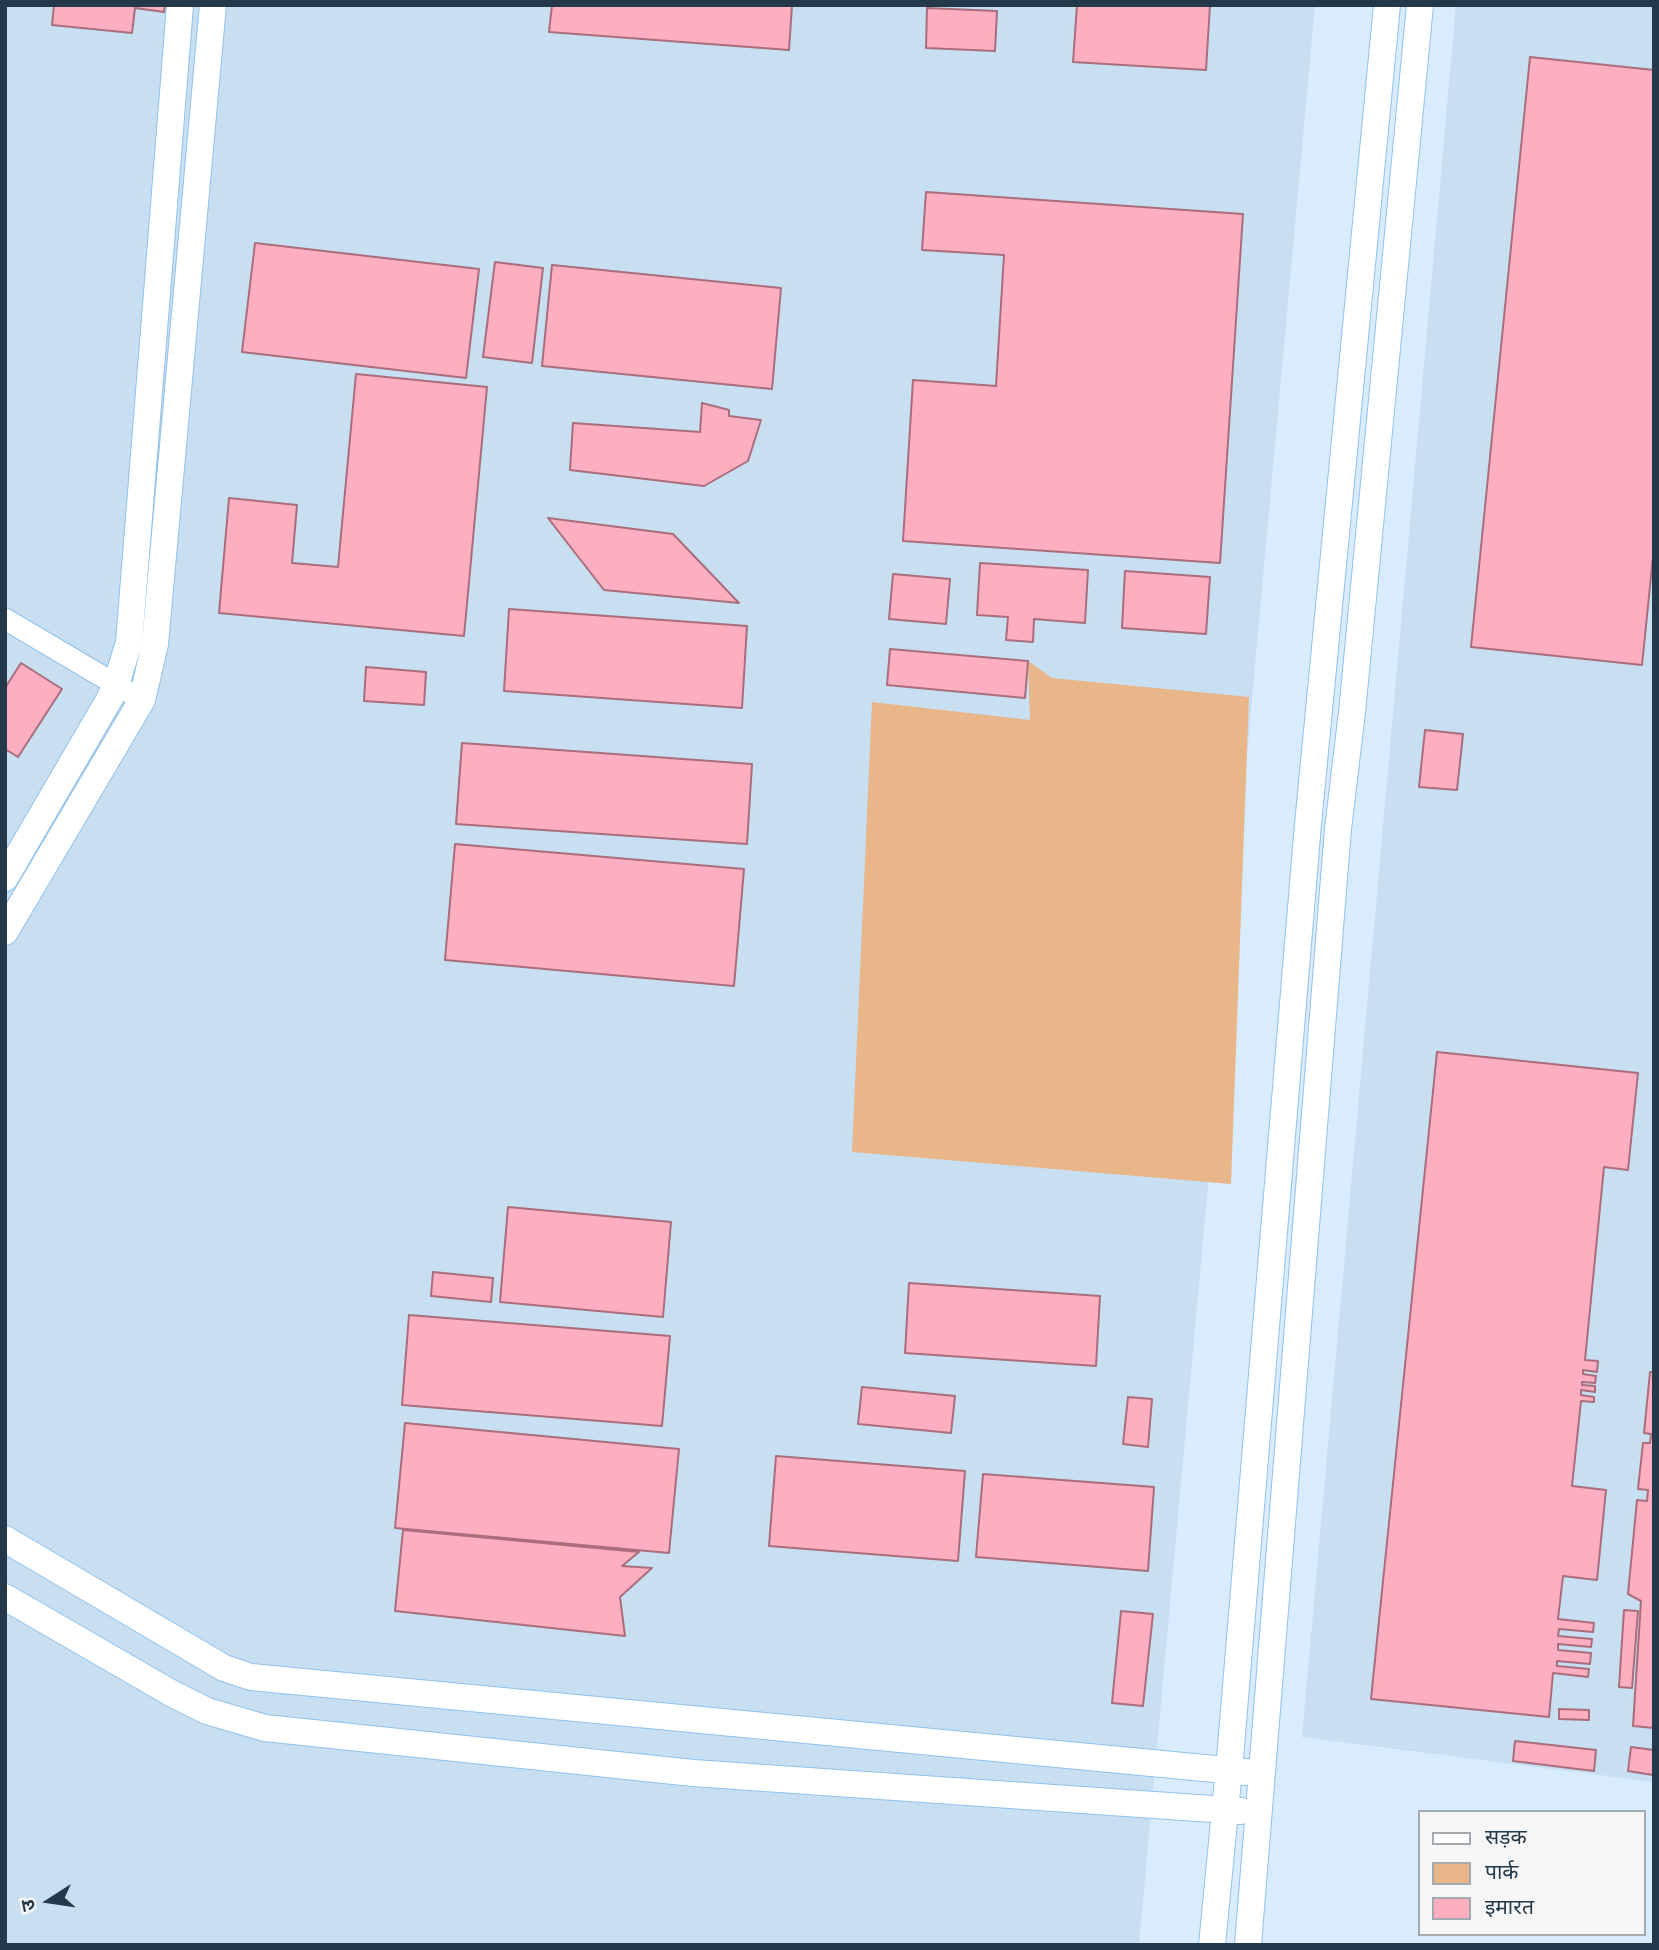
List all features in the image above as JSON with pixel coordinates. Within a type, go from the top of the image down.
[{"type":"street","points":[[5,878],[116,685],[129,642],[180,5]]},
{"type":"street","points":[[5,932],[142,700],[155,644],[213,5]]},
{"type":"street","points":[[1212,1945],[1308,824],[1387,5]]},
{"type":"street","points":[[1248,1945],[1338,829],[1352,712],[1420,5]]},
{"type":"street","points":[[5,619],[142,700]]},
{"type":"street","points":[[5,1539],[224,1668],[251,1677],[1261,1774]]},
{"type":"street","points":[[5,1597],[171,1693],[207,1711],[265,1728],[693,1773],[1260,1813]]},
{"type":"shaded area","points":[[5,5],[1315,5],[1139,1945],[5,1945]]},
{"type":"shaded area","points":[[1456,5],[1654,5],[1654,1782],[1302,1737]]},
{"type":"green space","points":[[1028,661],[1052,678],[1249,697],[1231,1184],[852,1152],[872,702],[1030,720]]},
{"type":"building","points":[[54,5],[165,5],[164,12],[135,8],[132,33],[52,25]]},
{"type":"building","points":[[552,5],[792,5],[789,50],[549,32]]},
{"type":"building","points":[[1077,5],[1210,5],[1206,70],[1073,62]]},
{"type":"building","points":[[927,8],[997,11],[995,51],[926,48]]},
{"type":"building","points":[[1530,57],[1654,70],[1654,547],[1642,665],[1471,647]]},
{"type":"building","points":[[926,192],[1243,214],[1220,563],[903,541],[913,380],[996,386],[1004,255],[922,250]]},
{"type":"building","points":[[255,243],[479,269],[466,378],[242,352]]},
{"type":"building","points":[[495,262],[543,268],[532,363],[483,357]]},
{"type":"building","points":[[552,265],[781,288],[772,389],[542,366]]},
{"type":"building","points":[[356,374],[487,387],[464,636],[219,613],[229,498],[297,505],[292,563],[338,567]]},
{"type":"building","points":[[702,403],[729,410],[729,416],[761,420],[748,461],[704,486],[570,470],[573,423],[700,432]]},
{"type":"building","points":[[548,518],[673,534],[739,603],[604,590]]},
{"type":"building","points":[[980,563],[1088,570],[1085,623],[1034,619],[1033,642],[1006,640],[1008,617],[977,615]]},
{"type":"building","points":[[1125,571],[1210,577],[1206,634],[1122,628]]},
{"type":"building","points":[[893,574],[950,579],[946,624],[889,619]]},
{"type":"building","points":[[509,609],[747,626],[742,708],[504,691]]},
{"type":"building","points":[[890,649],[1028,661],[1025,698],[887,685]]},
{"type":"building","points":[[21,663],[62,689],[18,757],[5,749],[5,688]]},
{"type":"building","points":[[366,667],[426,672],[424,705],[364,701]]},
{"type":"building","points":[[1425,730],[1463,734],[1457,790],[1419,787]]},
{"type":"building","points":[[462,743],[752,764],[747,844],[456,824]]},
{"type":"building","points":[[455,844],[744,869],[734,986],[445,960]]},
{"type":"building","points":[[1437,1052],[1638,1073],[1628,1170],[1604,1167],[1585,1360],[1598,1361],[1597,1372],[1583,1370],[1583,1374],[1596,1376],[1595,1383],[1582,1382],[1582,1385],[1595,1386],[1595,1392],[1581,1390],[1581,1395],[1594,1397],[1594,1402],[1581,1401],[1572,1486],[1606,1490],[1597,1580],[1563,1576],[1558,1619],[1594,1623],[1593,1632],[1559,1629],[1558,1636],[1592,1639],[1591,1647],[1558,1644],[1558,1650],[1591,1653],[1590,1664],[1557,1661],[1557,1666],[1589,1669],[1588,1677],[1553,1673],[1549,1717],[1371,1699]]},
{"type":"building","points":[[508,1207],[671,1222],[663,1317],[500,1302]]},
{"type":"building","points":[[433,1272],[493,1278],[491,1302],[431,1296]]},
{"type":"building","points":[[909,1283],[1100,1296],[1096,1366],[905,1353]]},
{"type":"building","points":[[409,1315],[670,1336],[662,1426],[402,1405]]},
{"type":"building","points":[[1650,1372],[1654,1372],[1654,1728],[1633,1726],[1641,1601],[1628,1594],[1637,1500],[1647,1501],[1648,1490],[1638,1489],[1643,1443],[1650,1443],[1651,1434],[1644,1433]]},
{"type":"building","points":[[862,1387],[955,1396],[951,1433],[858,1424]]},
{"type":"building","points":[[1128,1397],[1152,1399],[1148,1447],[1123,1444]]},
{"type":"building","points":[[405,1423],[679,1449],[669,1553],[395,1528]]},
{"type":"building","points":[[776,1456],[965,1471],[958,1561],[769,1546]]},
{"type":"building","points":[[983,1474],[1154,1487],[1148,1571],[976,1557]]},
{"type":"building","points":[[403,1530],[639,1552],[622,1566],[652,1568],[620,1597],[625,1636],[395,1611]]},
{"type":"building","points":[[1624,1610],[1638,1611],[1632,1688],[1619,1687]]},
{"type":"building","points":[[1121,1611],[1153,1614],[1143,1706],[1112,1703]]},
{"type":"building","points":[[1559,1709],[1589,1710],[1589,1720],[1559,1719]]},
{"type":"building","points":[[1515,1741],[1596,1750],[1594,1771],[1513,1761]]},
{"type":"building","points":[[1631,1747],[1654,1750],[1653,1775],[1628,1771]]}]
